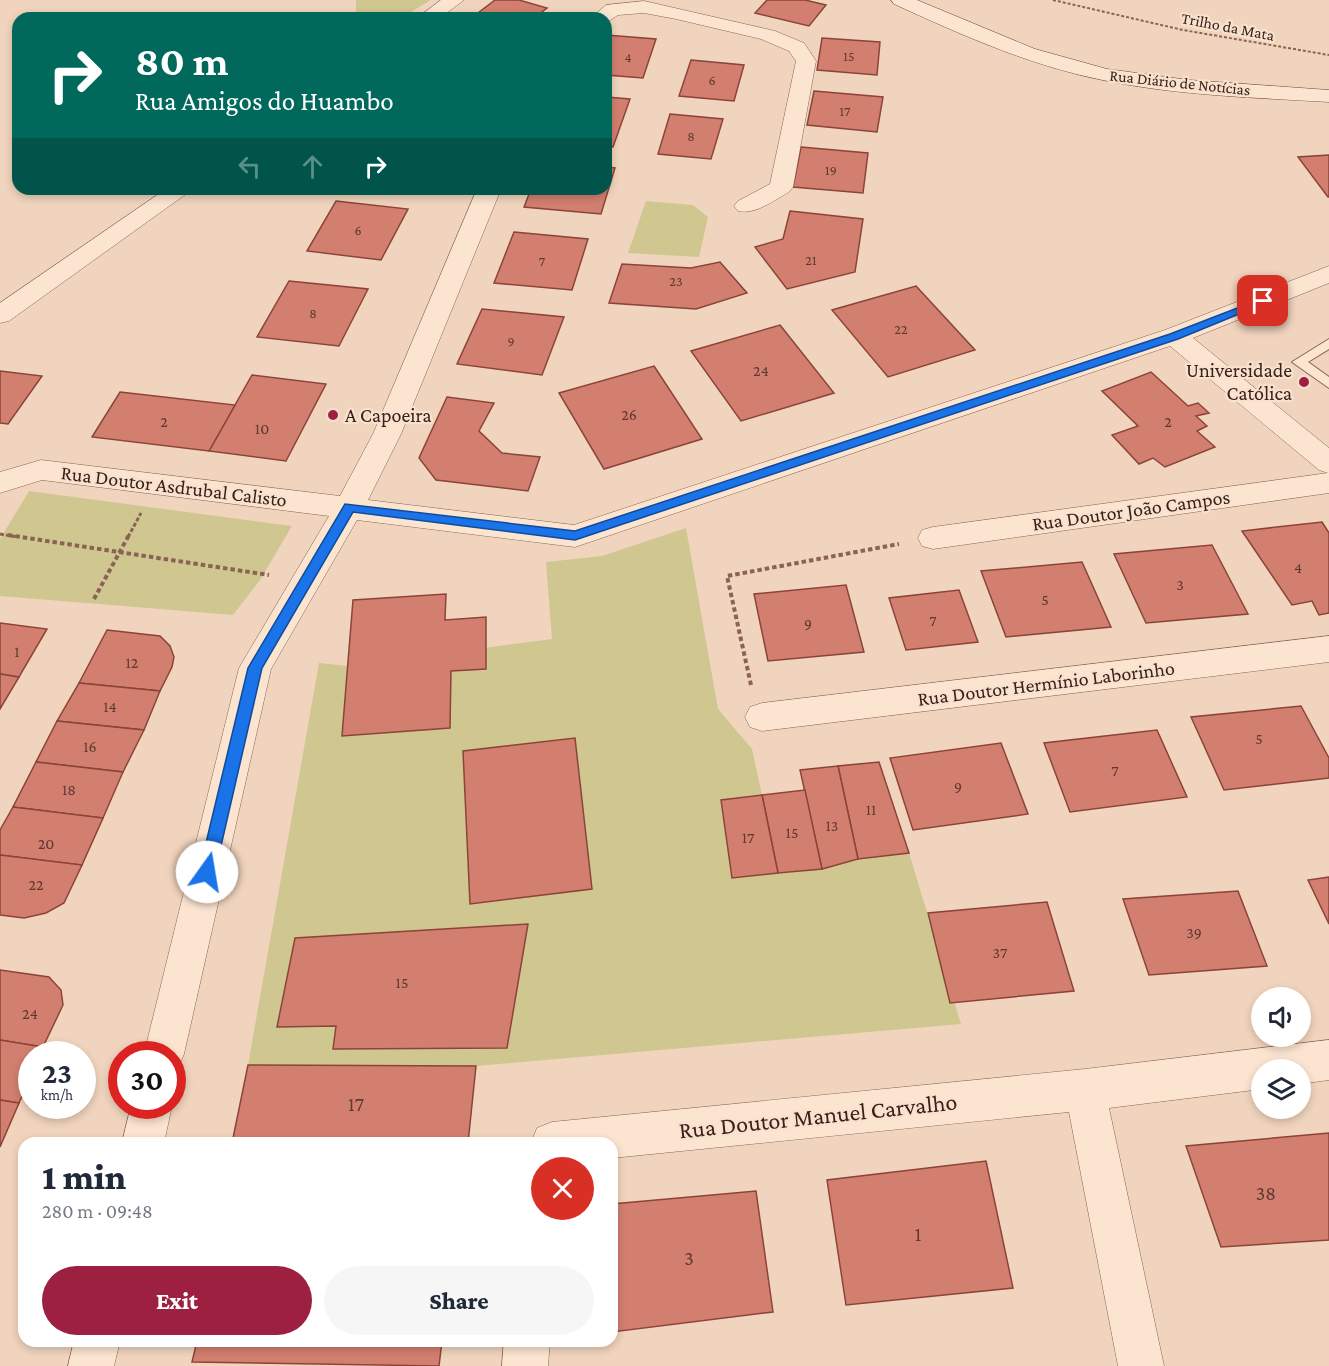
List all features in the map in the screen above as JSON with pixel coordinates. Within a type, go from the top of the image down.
[{"type":"street","points":[[437,12],[454,0]]},
{"type":"street","name":"Rua Diário de Notícias","points":[[901,0],[1007,46],[1105,75],[1152,82],[1329,96]]},
{"type":"street","points":[[608,12],[612,9],[644,7],[768,35],[797,47],[806,61],[782,187],[746,207]]},
{"type":"street","points":[[0,315],[172,195]]},
{"type":"street","points":[[167,1041],[255,668],[349,507],[387,434],[487,195]]},
{"type":"street","name":"Rua Doutor Asdrubal Calisto","points":[[0,483],[41,470],[575,536],[1174,336],[1329,274]]},
{"type":"street","points":[[1174,336],[1329,463]]},
{"type":"street","name":"Rua Doutor João Campos","points":[[933,538],[1329,483]]},
{"type":"street","name":"Rua Doutor Hermínio Laborinho","points":[[762,717],[1329,649]]},
{"type":"street","name":"Rua Doutor Manuel Carvalho","points":[[612,1137],[1085,1090],[1329,1060]]},
{"type":"street","points":[[1085,1090],[1141,1366]]},
{"type":"street","points":[[144,1137],[149,1119]]},
{"type":"street","points":[[91,1366],[96,1347]]},
{"type":"street","points":[[525,1366],[526,1347]]},
{"type":"lane","points":[[1329,343],[1299,362],[1329,384]]},
{"type":"path","name":"Trilho da Mata","points":[[1053,0],[1183,30],[1329,55]]},
{"type":"path","points":[[94,599],[156,483]]},
{"type":"path","points":[[0,534],[306,580]]},
{"type":"path","points":[[762,717],[750,684],[727,576],[933,538]]},
{"type":"shaded area","points":[[356,0],[431,0],[411,12],[356,12]]},
{"type":"shaded area","points":[[646,201],[693,205],[708,217],[699,257],[628,253]]},
{"type":"shaded area","points":[[29,491],[292,526],[260,580],[233,615],[0,596],[0,539]]},
{"type":"shaded area","points":[[686,528],[718,709],[752,749],[762,795],[721,801],[732,878],[822,869],[858,859],[909,853],[961,1024],[476,1066],[248,1065],[319,663],[348,666],[552,639],[546,562],[602,556]]},
{"type":"building","points":[[495,0],[519,0],[547,8],[542,12],[479,12]]},
{"type":"building","points":[[767,0],[805,0],[826,5],[809,26],[755,13]]},
{"type":"building","points":[[612,35],[656,39],[643,78],[612,75]]},
{"type":"building","points":[[822,38],[880,42],[877,75],[817,70]]},
{"type":"building","points":[[691,60],[744,65],[734,101],[679,96]]},
{"type":"building","points":[[814,91],[883,97],[877,132],[807,125]]},
{"type":"building","points":[[612,98],[630,99],[613,147]]},
{"type":"building","points":[[670,114],[723,119],[711,159],[658,154]]},
{"type":"building","points":[[801,147],[868,153],[863,193],[793,187]]},
{"type":"building","points":[[1329,155],[1329,197],[1328,197],[1298,157]]},
{"type":"building","points":[[529,195],[607,195],[601,214],[524,207]]},
{"type":"building","points":[[336,201],[408,209],[381,260],[307,251]]},
{"type":"building","points":[[790,211],[863,219],[855,272],[787,289],[755,247],[783,239]]},
{"type":"building","points":[[514,232],[588,239],[572,290],[494,283]]},
{"type":"building","points":[[720,262],[747,293],[696,309],[609,303],[622,264],[691,268]]},
{"type":"building","points":[[289,281],[368,289],[339,346],[257,337]]},
{"type":"building","points":[[916,286],[975,350],[888,377],[832,310]]},
{"type":"building","points":[[482,309],[564,317],[542,375],[457,364]]},
{"type":"building","points":[[780,325],[834,393],[741,421],[691,351]]},
{"type":"building","points":[[654,366],[702,439],[604,469],[559,393]]},
{"type":"building","points":[[0,371],[42,376],[8,424],[0,423]]},
{"type":"building","points":[[1151,372],[1188,406],[1198,403],[1209,413],[1196,416],[1207,426],[1197,431],[1215,447],[1165,467],[1153,458],[1139,464],[1112,435],[1138,426],[1102,391]]},
{"type":"building","points":[[252,375],[326,384],[286,461],[209,451]]},
{"type":"building","points":[[120,392],[235,405],[209,451],[92,437]]},
{"type":"building","points":[[447,397],[494,403],[479,431],[502,453],[540,457],[528,491],[436,480],[419,458]]},
{"type":"building","points":[[1322,522],[1329,533],[1329,613],[1319,615],[1312,601],[1292,605],[1242,531]]},
{"type":"building","points":[[1212,545],[1248,614],[1146,623],[1114,554]]},
{"type":"building","points":[[1082,562],[1111,627],[1006,637],[981,571]]},
{"type":"building","points":[[846,585],[864,652],[768,661],[754,594]]},
{"type":"building","points":[[959,590],[978,642],[906,650],[889,598]]},
{"type":"building","points":[[446,594],[445,620],[486,617],[486,669],[451,671],[450,728],[342,736],[353,600]]},
{"type":"building","points":[[0,623],[47,629],[19,677],[0,674]]},
{"type":"building","points":[[107,630],[160,636],[170,646],[174,657],[172,667],[160,691],[79,683]]},
{"type":"building","points":[[0,674],[19,677],[0,709]]},
{"type":"building","points":[[79,683],[160,691],[144,730],[57,721]]},
{"type":"building","points":[[1301,706],[1329,758],[1329,778],[1224,790],[1191,717]]},
{"type":"building","points":[[57,721],[144,730],[123,772],[36,762]]},
{"type":"building","points":[[1157,730],[1187,797],[1070,812],[1044,743]]},
{"type":"building","points":[[575,738],[592,889],[470,904],[463,751]]},
{"type":"building","points":[[1001,743],[1028,814],[913,830],[890,758]]},
{"type":"building","points":[[36,762],[123,772],[103,818],[13,807]]},
{"type":"building","points":[[879,762],[909,853],[858,859],[838,766]]},
{"type":"building","points":[[838,766],[858,859],[822,869],[800,770]]},
{"type":"building","points":[[805,790],[822,869],[778,873],[762,795]]},
{"type":"building","points":[[762,795],[778,873],[732,878],[721,800]]},
{"type":"building","points":[[13,807],[103,818],[82,865],[0,855],[0,830]]},
{"type":"building","points":[[0,855],[82,865],[64,903],[46,913],[24,918],[0,915]]},
{"type":"building","points":[[1329,877],[1329,924],[1308,880]]},
{"type":"building","points":[[1238,891],[1267,966],[1149,975],[1123,899]]},
{"type":"building","points":[[1047,902],[1074,991],[950,1003],[928,913]]},
{"type":"building","points":[[528,924],[507,1048],[333,1049],[336,1026],[277,1027],[295,938]]},
{"type":"building","points":[[0,970],[49,977],[61,990],[63,1005],[46,1041],[18,1041],[18,1043],[0,1040]]},
{"type":"building","points":[[0,1040],[18,1043],[18,1103],[0,1100]]},
{"type":"building","points":[[248,1065],[476,1066],[469,1137],[233,1137]]},
{"type":"building","points":[[0,1100],[18,1103],[18,1105],[0,1147]]},
{"type":"building","points":[[1329,1133],[1329,1240],[1221,1247],[1186,1146]]},
{"type":"building","points":[[986,1161],[1013,1288],[846,1305],[827,1180]]},
{"type":"building","points":[[756,1191],[773,1312],[618,1331],[618,1203]]},
{"type":"building","points":[[196,1347],[441,1347],[439,1366],[192,1362]]},
{"type":"place","name":"Universidade Católica","points":[[1304,382]]},
{"type":"place","name":"A Capoeira","points":[[333,415]]},
{"type":"route","points":[[207,872],[255,668],[349,507],[575,536],[1174,336],[1263,301]]}]
